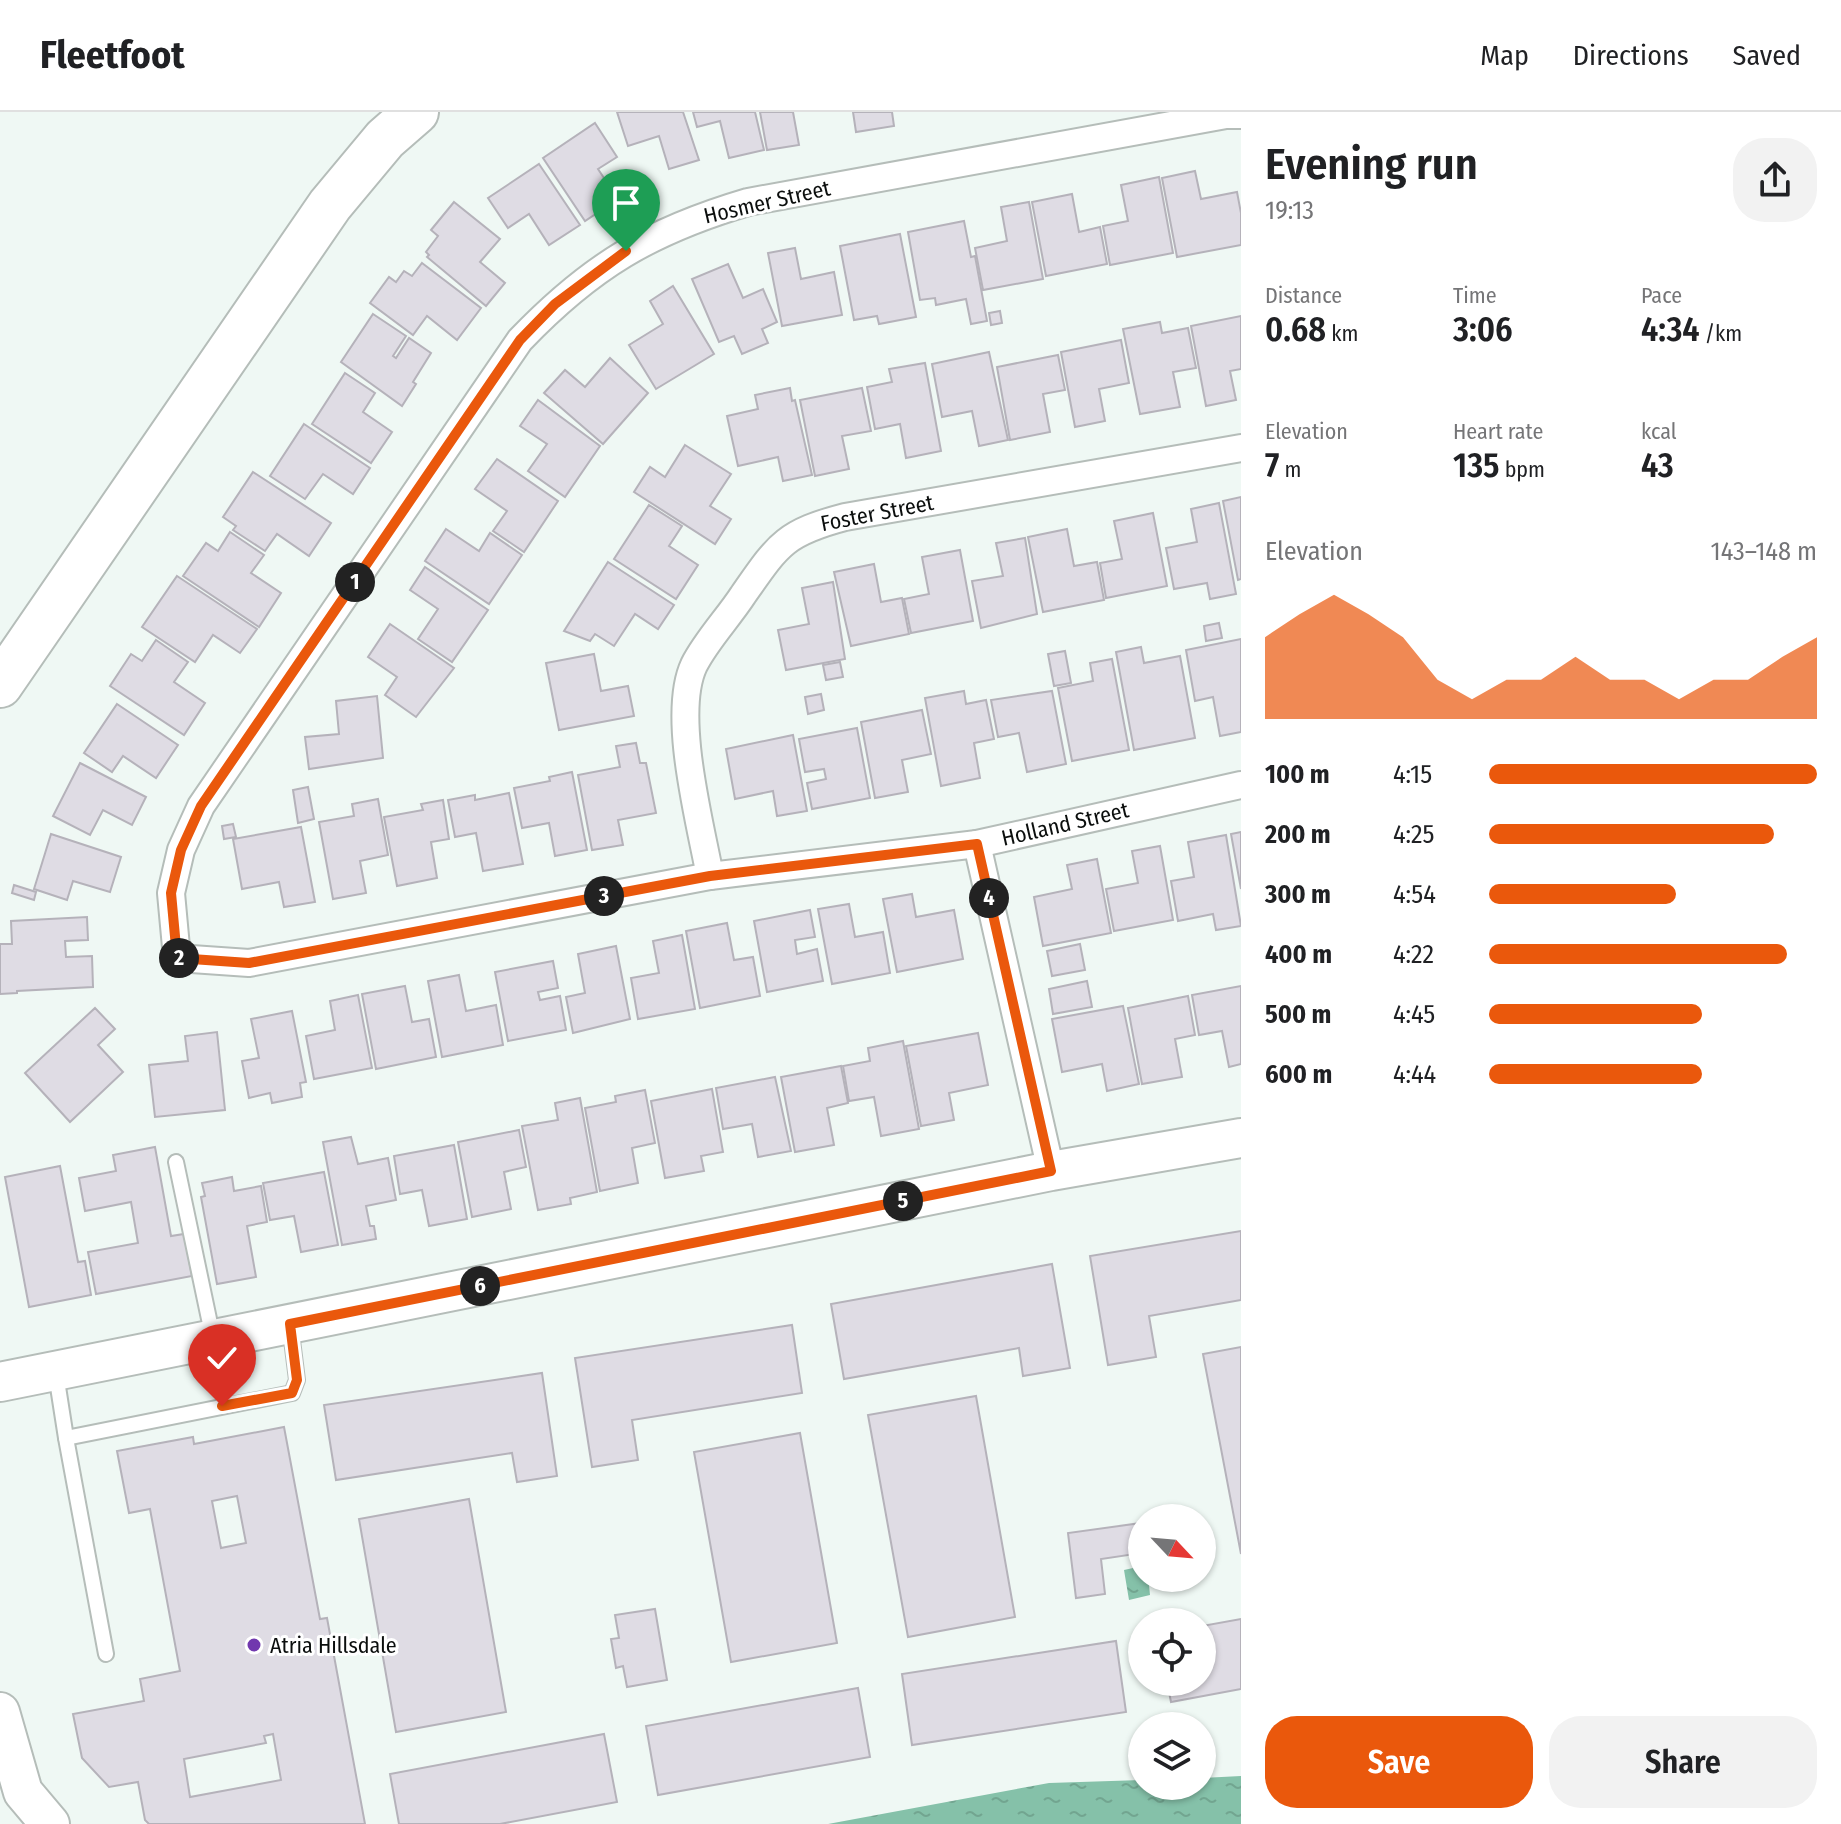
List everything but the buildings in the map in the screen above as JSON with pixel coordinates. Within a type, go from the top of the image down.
[{"type":"highway","points":[[0,685],[330,205],[385,139],[416,112]]},
{"type":"main road","points":[[0,1382],[1051,1171],[1241,1138]]},
{"type":"main road","points":[[0,1712],[23,1792],[50,1824]]},
{"type":"street","name":"Hosmer Street","points":[[177,958],[171,893],[181,850],[201,806],[520,340],[555,304],[590,275],[660,233],[702,215],[748,202],[1226,115],[1241,115]]},
{"type":"street","name":"Foster Street","points":[[710,876],[684,727],[686,697],[694,666],[775,549],[806,527],[845,517],[1241,448]]},
{"type":"street","name":"Holland Street","points":[[177,958],[249,963],[710,876],[977,844],[1241,785]]},
{"type":"street","points":[[977,844],[1051,1171]]},
{"type":"lane","points":[[176,1162],[214,1339]]},
{"type":"lane","points":[[66,1438],[292,1393],[297,1380],[290,1324]]},
{"type":"lane","points":[[56,1369],[106,1654]]},
{"type":"water","points":[[1128,1569],[1128,1592],[1150,1592],[1150,1595],[1129,1600],[1124,1570]]},
{"type":"water","points":[[1241,1776],[1241,1824],[828,1824],[1049,1783],[1128,1780],[1128,1800],[1216,1800],[1216,1777]]},
{"type":"place","name":"Atria Hillsdale","points":[[254,1645]]},
{"type":"route","points":[[222,1406],[292,1393],[297,1380],[290,1324],[1051,1171],[977,844],[710,876],[249,963],[177,958],[171,893],[181,850],[201,806],[520,340],[555,304],[626,251]]}]
